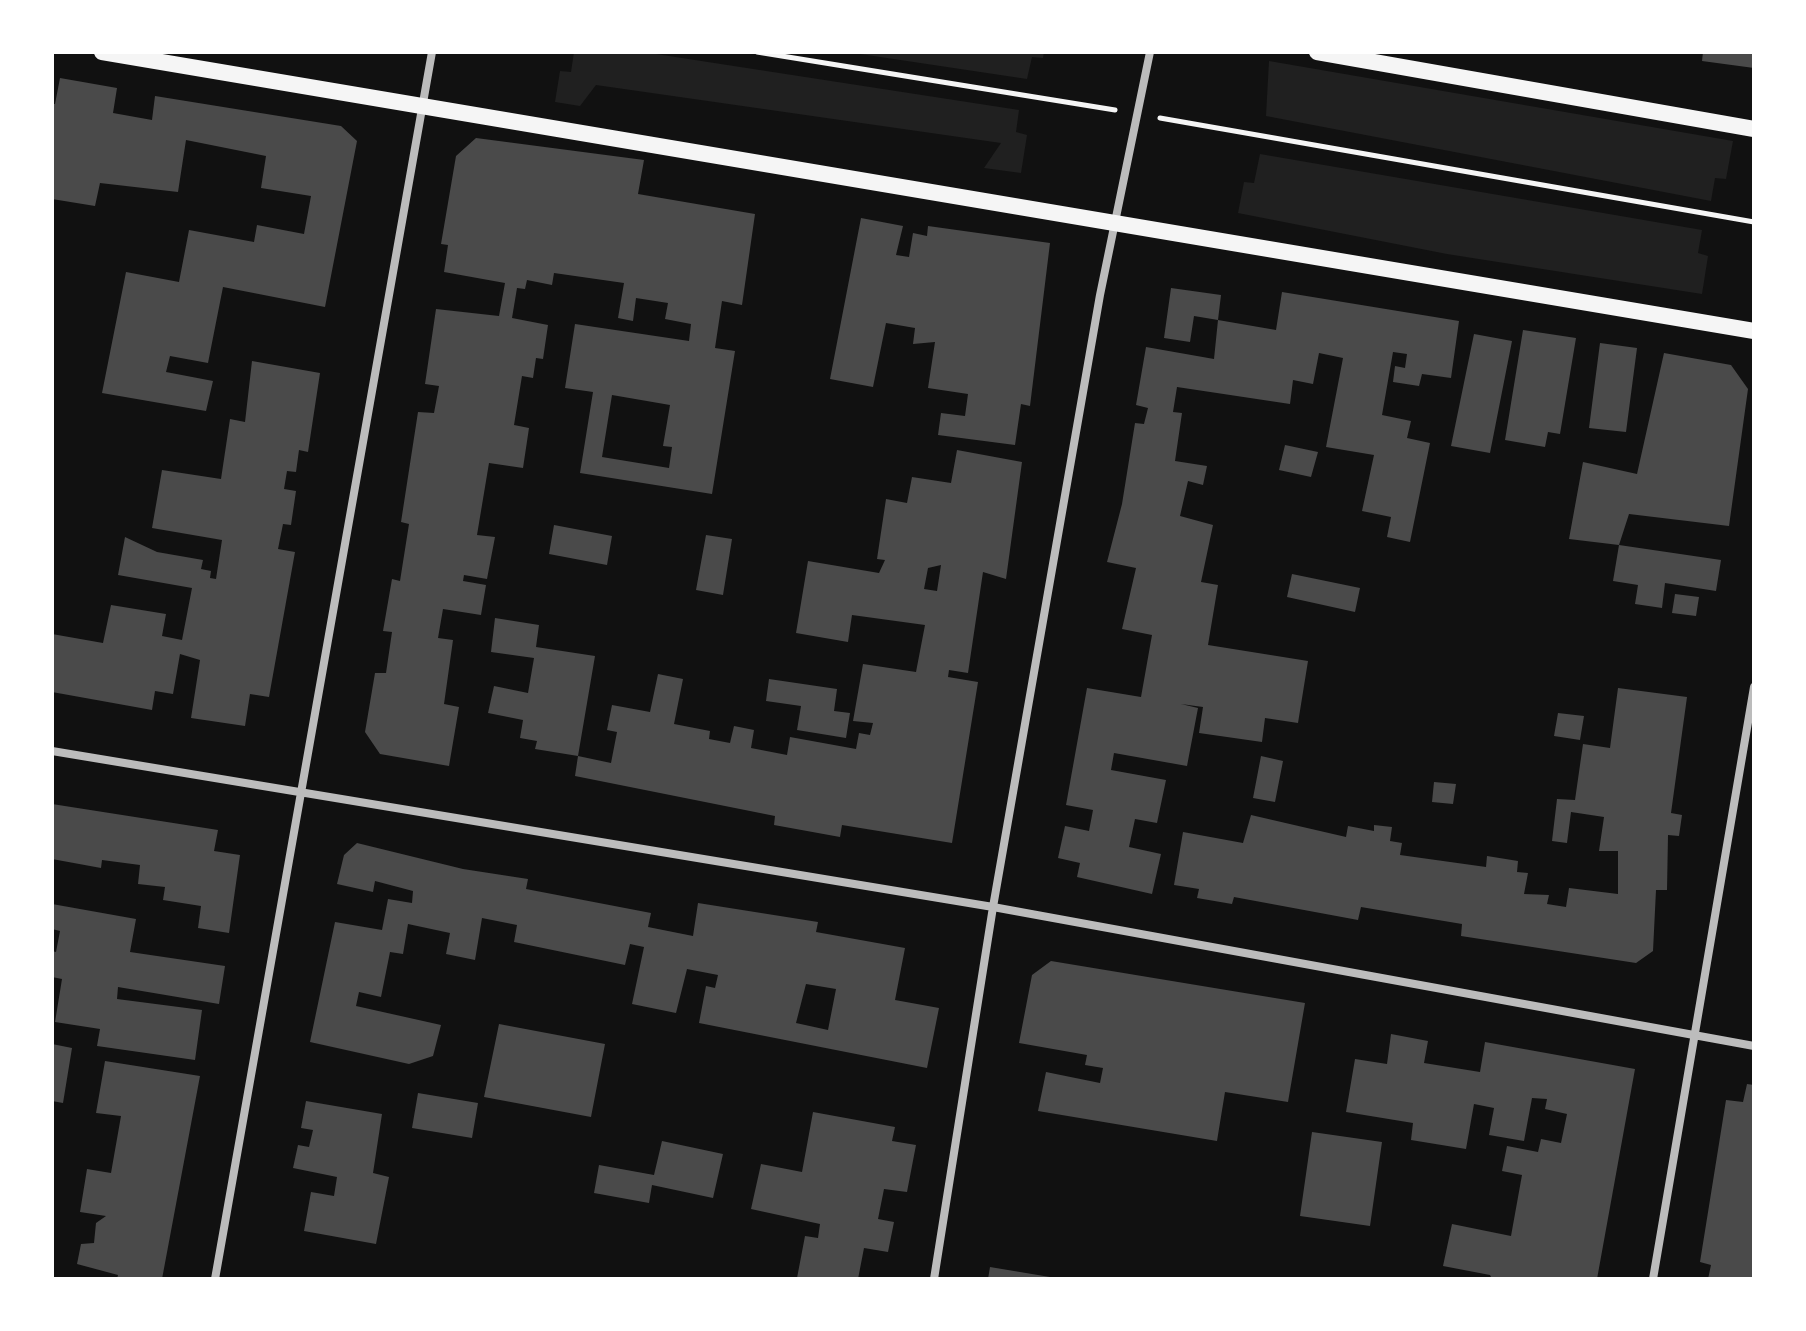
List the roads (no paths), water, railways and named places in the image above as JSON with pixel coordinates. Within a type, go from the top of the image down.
[{"type":"main road","points":[[102,52],[1754,331]]},
{"type":"main road","points":[[1317,52],[1754,129]]},
{"type":"street","points":[[215,1279],[432,52]]},
{"type":"street","points":[[934,1279],[993,907],[1113,224],[1150,52]]},
{"type":"street","points":[[1653,1279],[1697,1036],[1754,687]]},
{"type":"street","points":[[52,751],[299,795],[993,907],[1754,1046]]}]
